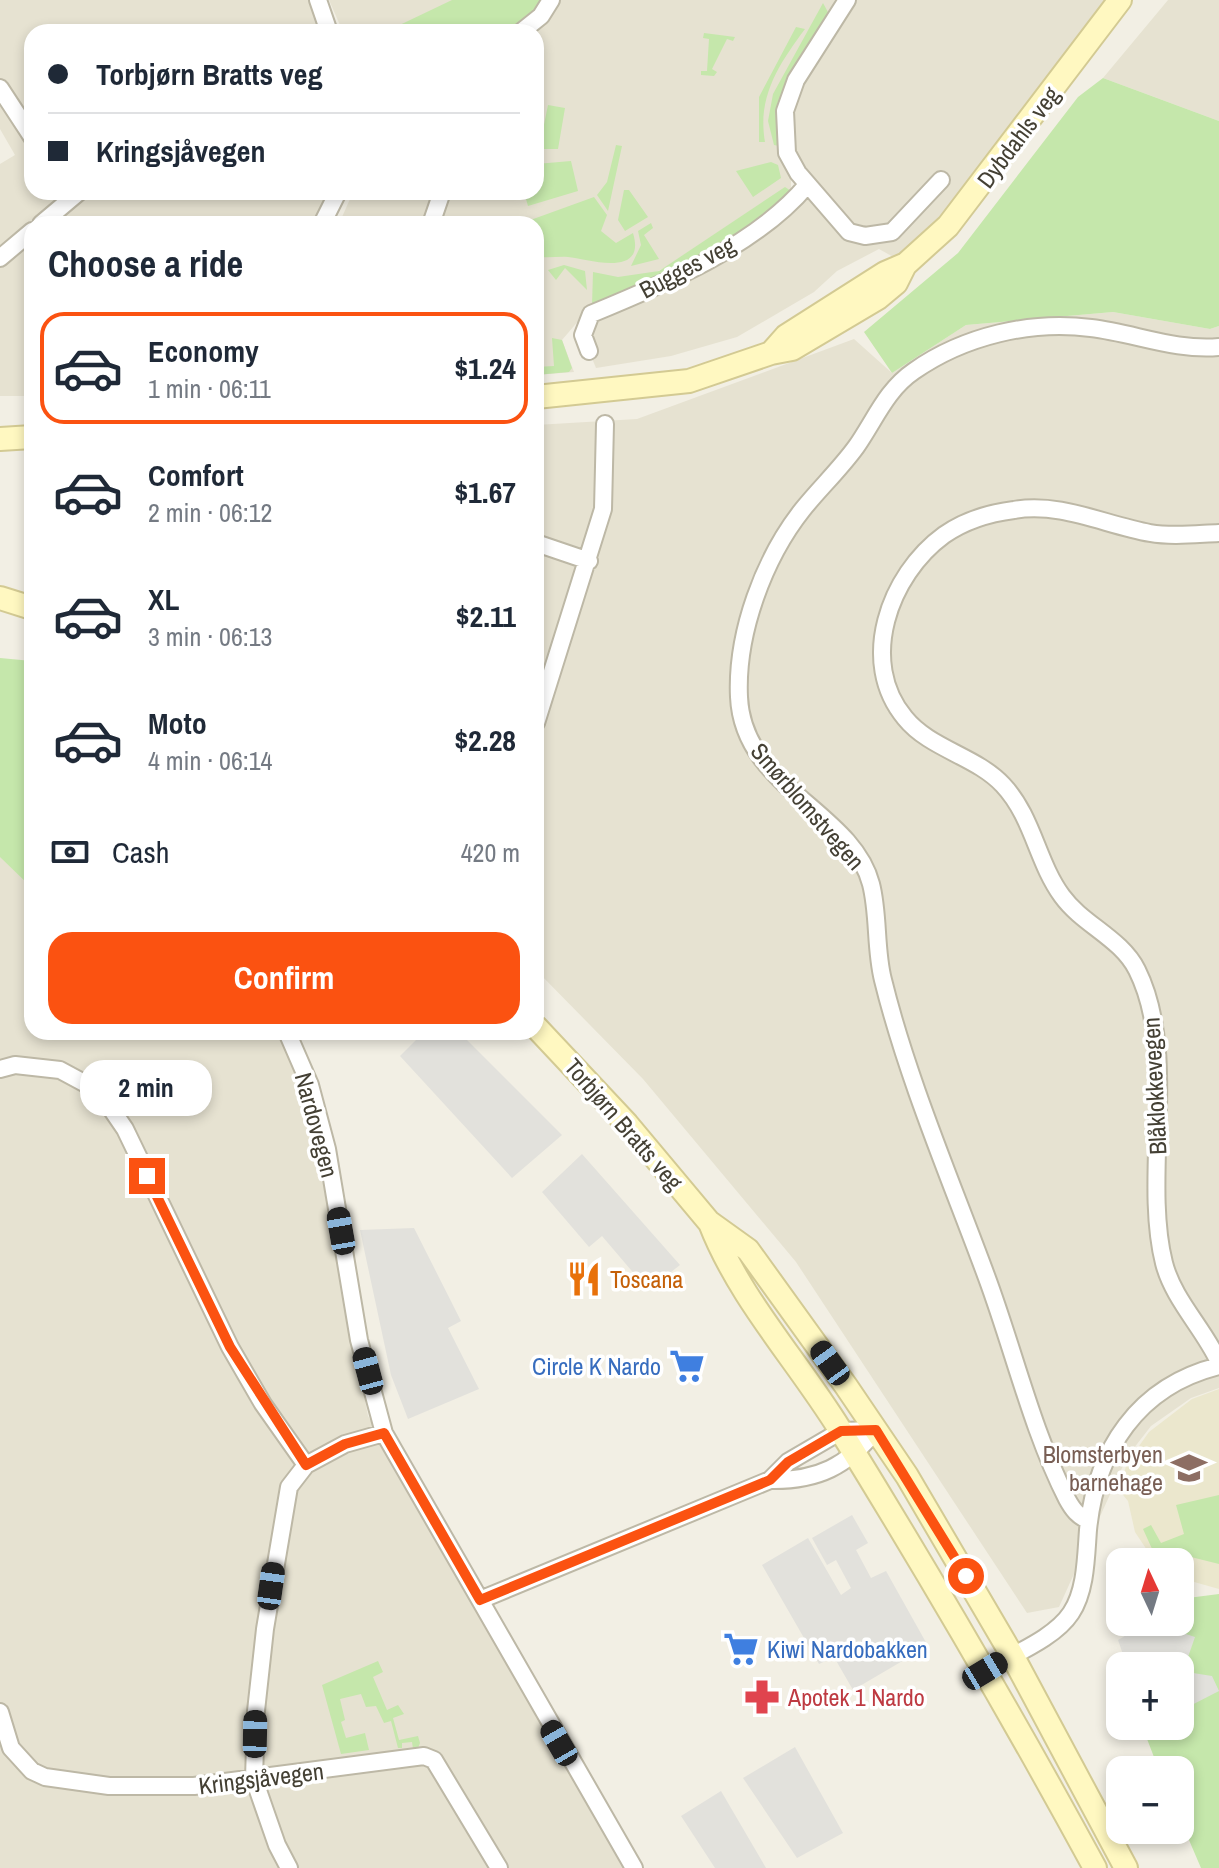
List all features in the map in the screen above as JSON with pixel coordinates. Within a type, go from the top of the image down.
[{"type":"main road","name":"Dybdahls veg","points":[[544,396],[689,381],[771,353],[786,336],[885,273],[906,264],[968,203],[1120,0]]},
{"type":"main road","points":[[0,439],[24,438]]},
{"type":"main road","points":[[0,598],[24,606]]},
{"type":"main road","name":"Torbjørn Bratts veg","points":[[544,1036],[627,1124],[709,1222],[748,1250],[876,1430],[1012,1655],[1126,1868]]},
{"type":"main road","name":"Torbjørn Bratts veg","points":[[709,1222],[725,1263],[841,1431],[985,1671],[1095,1868]]},
{"type":"street","points":[[318,0],[326,24]]},
{"type":"street","points":[[531,24],[541,16],[551,0]]},
{"type":"street","points":[[844,1],[796,80],[785,111],[787,153],[807,185],[849,232],[876,237],[892,232],[941,180]]},
{"type":"street","points":[[0,88],[24,125]]},
{"type":"street","name":"Bugges veg","points":[[589,351],[583,335],[591,314],[660,286],[707,261],[794,201],[807,185]]},
{"type":"street","points":[[50,216],[67,200]]},
{"type":"street","points":[[0,258],[24,238]]},
{"type":"street","name":"Smørblomstvegen","points":[[1089,1521],[1071,1506],[1049,1456],[941,1154],[882,976],[868,876],[840,837],[759,756],[741,715],[740,671],[759,588],[778,547],[803,509],[859,443],[890,392],[918,368],[979,339],[1032,328],[1090,327],[1172,345],[1219,347]]},
{"type":"street","points":[[544,699],[603,509],[605,424]]},
{"type":"street","name":"Blåklokkevegen","points":[[1219,533],[1151,533],[1072,513],[1031,508],[974,519],[944,535],[903,581],[883,631],[881,658],[889,691],[903,716],[920,732],[978,765],[1004,786],[1022,811],[1060,894],[1072,910],[1123,949],[1137,970],[1150,1005],[1156,1057],[1160,1228],[1164,1265],[1219,1364]]},
{"type":"street","points":[[544,546],[589,561]]},
{"type":"street","name":"Nardovegen","points":[[290,1040],[310,1085],[327,1149],[359,1340],[384,1433],[531,1695],[634,1868]]},
{"type":"street","points":[[0,1069],[15,1065],[60,1070],[99,1091],[125,1129],[230,1347],[306,1465]]},
{"type":"street","points":[[985,1671],[1056,1627],[1074,1610],[1083,1577],[1089,1521],[1103,1465],[1126,1423],[1168,1386],[1219,1364]]},
{"type":"street","points":[[770,1480],[788,1462],[841,1431],[876,1430]]},
{"type":"street","points":[[480,1600],[770,1480],[793,1480],[855,1456],[876,1430]]},
{"type":"street","points":[[289,1868],[277,1845],[254,1779],[256,1711],[275,1556],[289,1487],[306,1465],[345,1444],[384,1433]]},
{"type":"street","name":"Kringsjåvegen","points":[[0,1712],[16,1757],[32,1771],[45,1777],[149,1788],[254,1779],[424,1756],[434,1760],[499,1868]]},
{"type":"shaded area","points":[[0,0],[318,0],[326,24],[24,24],[24,200],[334,200],[326,216],[24,216],[24,396],[0,396],[0,164],[15,155],[0,129]]},
{"type":"shaded area","points":[[329,0],[838,0],[789,77],[777,107],[780,155],[791,179],[791,191],[761,218],[592,305],[562,340],[574,372],[544,374],[544,216],[342,216],[350,200],[544,200],[544,24],[340,24]]},
{"type":"shaded area","points":[[847,0],[1120,0],[906,264],[879,249],[837,271],[814,292],[737,337],[671,356],[596,368],[583,336],[585,326],[807,186],[798,173],[785,111]]},
{"type":"shaded area","points":[[1168,0],[1219,0],[1219,121],[1103,78]]},
{"type":"shaded area","points":[[1113,312],[1210,329],[1219,326],[1219,1388],[1191,1398],[1151,1426],[1127,1457],[1059,1607],[1027,1613],[796,1262],[643,1079],[544,978],[544,425],[637,419],[854,339],[892,373],[966,325]]},
{"type":"shaded area","points":[[0,856],[24,879],[24,1040],[282,1040],[302,1076],[368,1416],[628,1868],[0,1868]]},
{"type":"shaded area","points":[[416,1040],[467,1040],[562,1135],[512,1178],[400,1056]]},
{"type":"shaded area","points":[[582,1154],[680,1265],[648,1290],[602,1236],[589,1247],[542,1192]]},
{"type":"shaded area","points":[[414,1228],[461,1321],[448,1328],[479,1389],[408,1419],[391,1375],[360,1230]]},
{"type":"shaded area","points":[[1219,1389],[1219,1589],[1194,1582],[1194,1548],[1146,1548],[1135,1532],[1128,1501],[1119,1490],[1127,1463],[1149,1432],[1192,1399]]},
{"type":"shaded area","points":[[852,1515],[868,1543],[856,1550],[871,1578],[886,1571],[928,1646],[853,1690],[834,1657],[819,1664],[762,1565],[808,1538],[841,1595],[851,1588],[836,1560],[827,1565],[812,1538]]},
{"type":"shaded area","points":[[1125,1636],[1195,1637],[1190,1652],[1122,1652],[1118,1640]]},
{"type":"shaded area","points":[[1194,1673],[1212,1676],[1219,1691],[1194,1704]]},
{"type":"shaded area","points":[[795,1747],[843,1833],[797,1858],[743,1778]]},
{"type":"shaded area","points":[[721,1791],[766,1868],[715,1868],[681,1816]]},
{"type":"green space","points":[[452,0],[543,0],[523,24],[402,24]]},
{"type":"green space","points":[[823,3],[829,14],[790,76],[780,109],[779,146],[774,145],[768,121],[773,94]]},
{"type":"green space","points":[[796,27],[805,29],[772,82],[764,110],[765,142],[759,142],[759,97]]},
{"type":"green space","points":[[704,33],[735,37],[733,41],[727,39],[712,69],[717,72],[714,76],[701,75],[701,71],[707,71],[709,39],[703,38]]},
{"type":"green space","points":[[1103,78],[1219,121],[1219,326],[1210,329],[1113,312],[966,325],[892,373],[864,332],[958,253],[1078,97]]},
{"type":"green space","points":[[548,105],[565,108],[558,149],[544,149]]},
{"type":"green space","points":[[616,145],[622,146],[608,211],[597,195],[607,182]]},
{"type":"green space","points":[[571,161],[578,191],[528,206],[526,200],[544,200],[544,163]]},
{"type":"green space","points":[[771,162],[778,165],[781,178],[753,197],[736,171]]},
{"type":"green space","points":[[785,187],[791,191],[785,201],[701,259],[592,305],[593,272],[618,277],[659,271]]},
{"type":"green space","points":[[624,190],[629,190],[648,217],[625,231],[618,220]]},
{"type":"green space","points":[[594,197],[607,215],[601,231],[616,243],[633,233],[635,247],[631,256],[613,263],[544,257],[544,216],[542,216]]},
{"type":"green space","points":[[651,223],[653,228],[644,235],[659,259],[631,266],[641,245],[638,231]]},
{"type":"green space","points":[[564,265],[585,271],[587,290],[565,268],[556,280],[548,270]]},
{"type":"green space","points":[[552,338],[562,340],[572,368],[569,372],[544,374],[544,367],[554,366]]},
{"type":"green space","points":[[0,658],[24,660],[24,880],[0,857]]},
{"type":"green space","points":[[1219,1495],[1219,1564],[1194,1558],[1194,1548],[1152,1548],[1143,1529],[1151,1525],[1161,1543],[1184,1534],[1176,1505]]},
{"type":"green space","points":[[1219,1594],[1219,1868],[1201,1868],[1191,1844],[1194,1844],[1194,1756],[1154,1756],[1147,1740],[1194,1740],[1194,1652],[1127,1652],[1132,1636],[1194,1636],[1194,1597]]},
{"type":"green space","points":[[378,1661],[383,1672],[373,1677],[387,1710],[398,1705],[404,1714],[393,1718],[399,1740],[418,1736],[420,1743],[418,1748],[413,1749],[412,1742],[402,1743],[402,1748],[398,1748],[391,1721],[384,1723],[376,1706],[366,1707],[361,1694],[340,1699],[345,1720],[341,1722],[346,1738],[365,1733],[369,1750],[341,1754],[322,1685]]},
{"type":"place","name":"Toscana","points":[[584,1279]]},
{"type":"place","name":"Circle K Nardo","points":[[687,1366]]},
{"type":"place","name":"Blomsterbyen barnehage","points":[[1189,1468]]},
{"type":"place","name":"Kiwi Nardobakken","points":[[741,1649]]},
{"type":"place","name":"Apotek 1 Nardo","points":[[762,1697]]},
{"type":"route","points":[[147,1176],[230,1347],[263,1404],[306,1465],[345,1444],[384,1433],[480,1600],[770,1480],[788,1462],[841,1431],[876,1430],[966,1576]]}]
